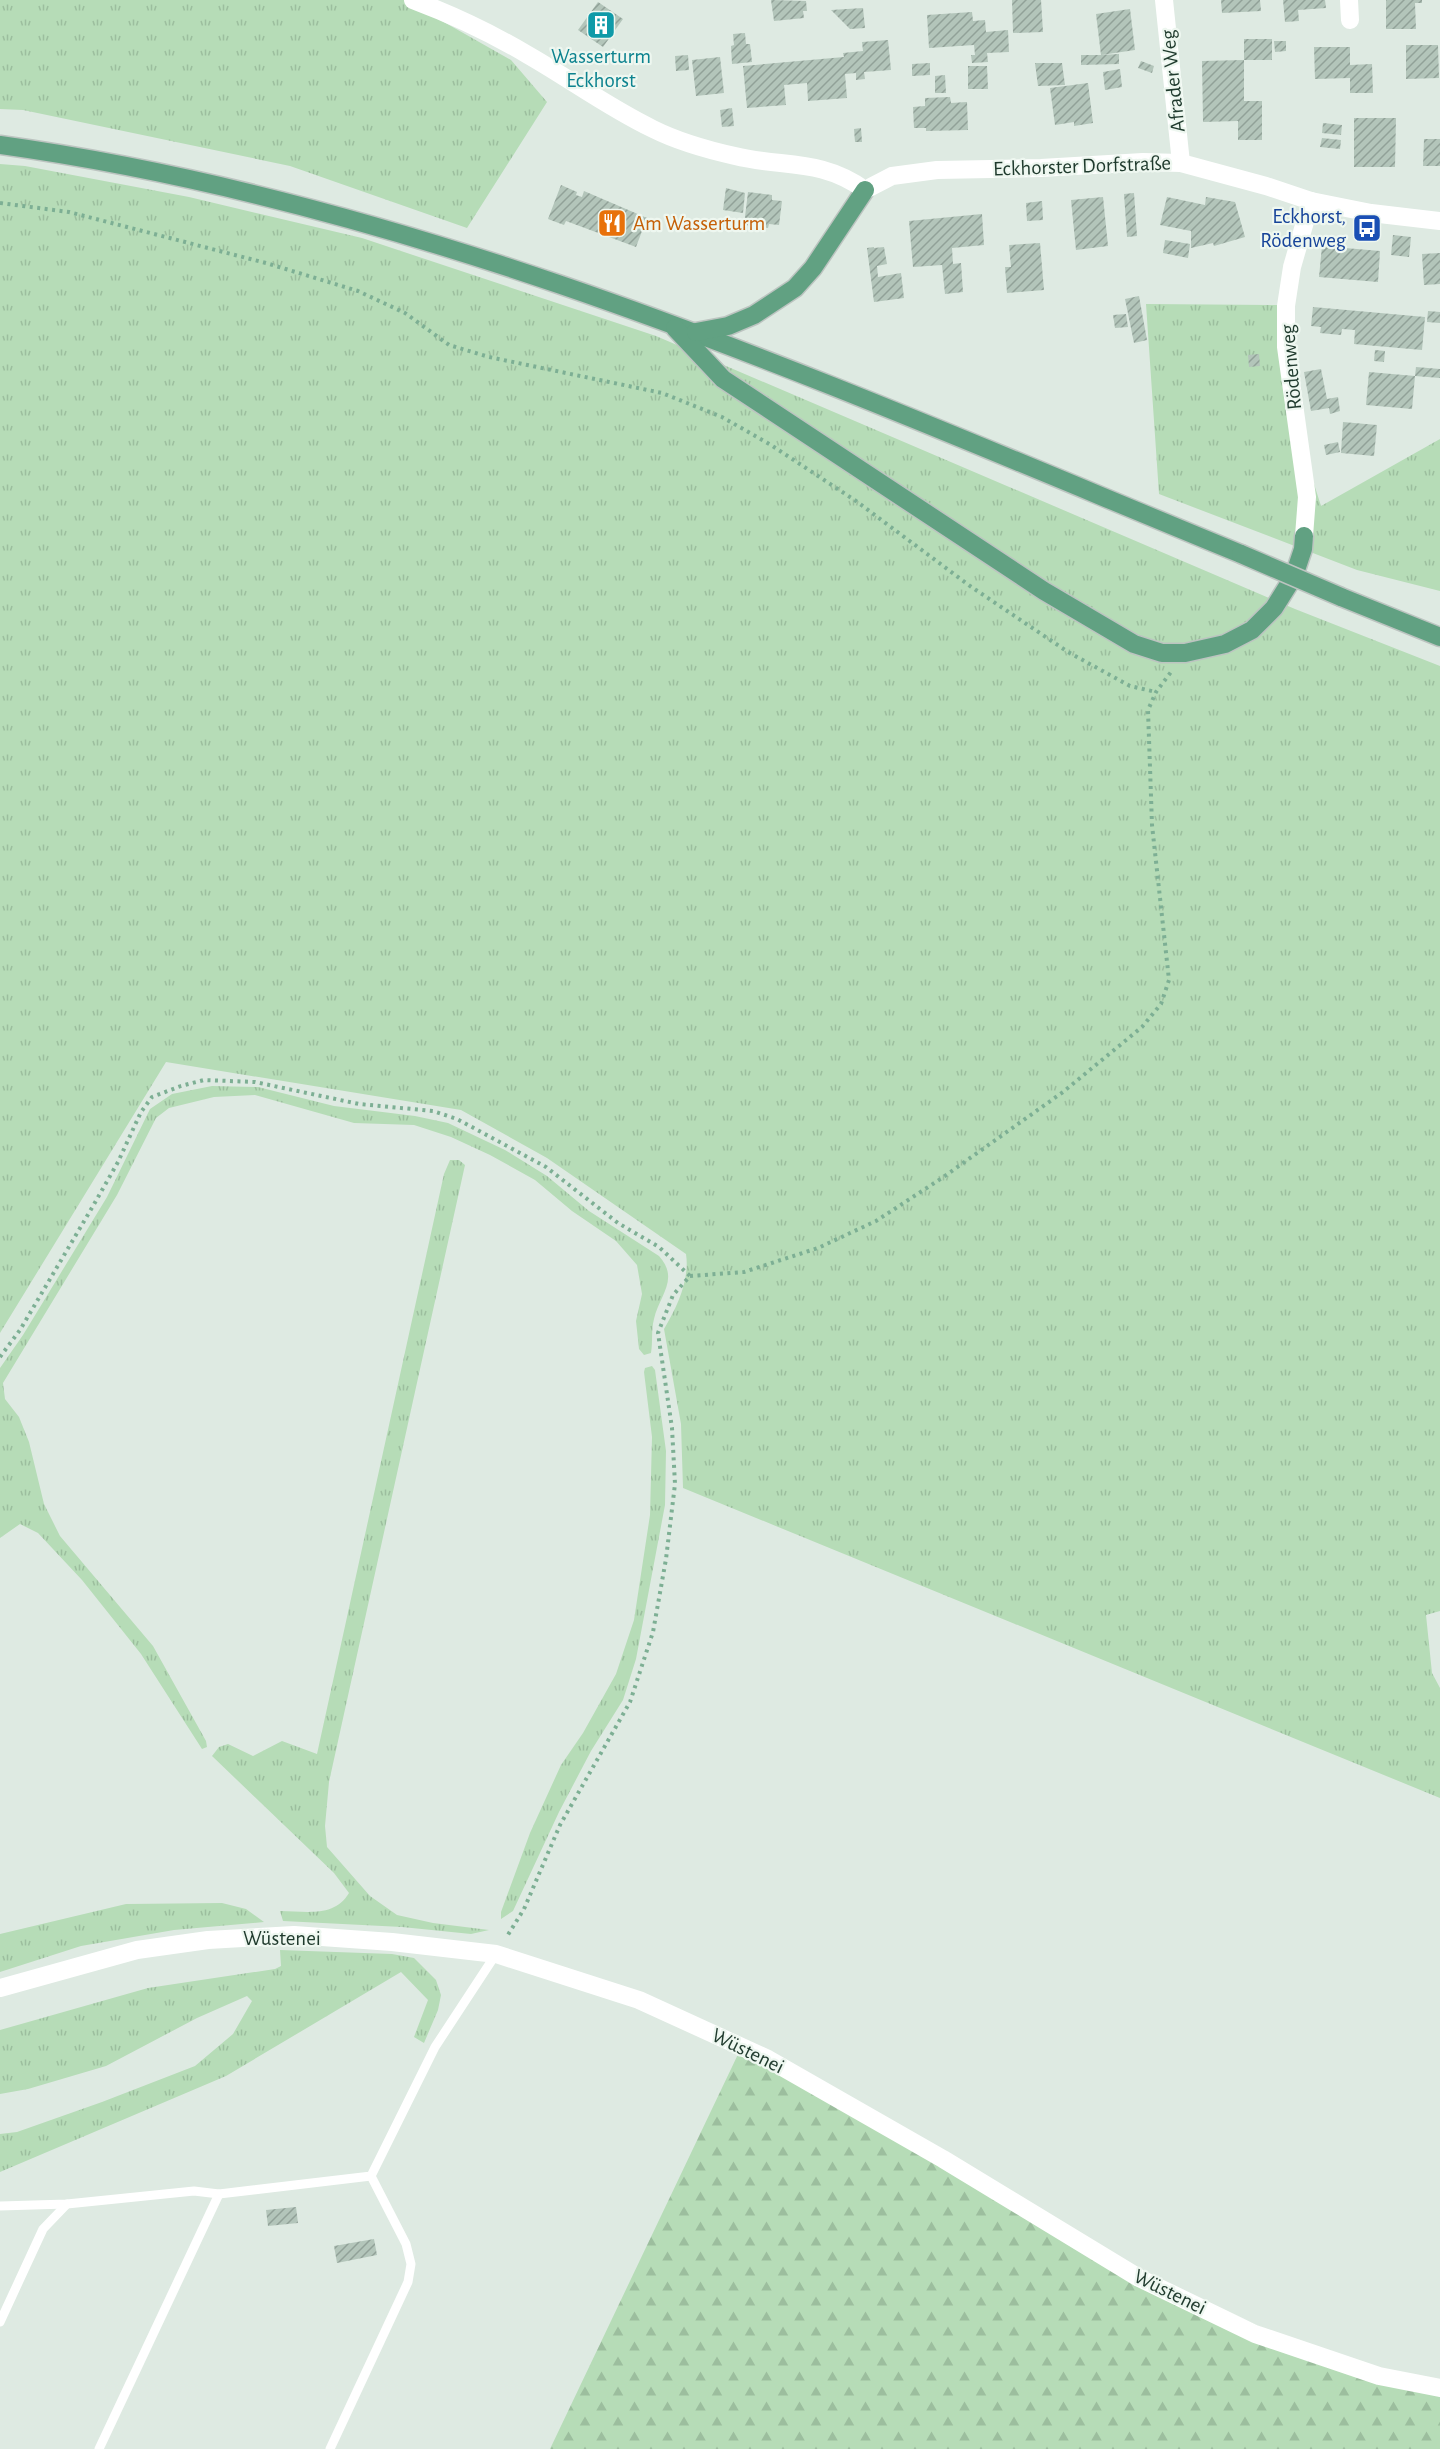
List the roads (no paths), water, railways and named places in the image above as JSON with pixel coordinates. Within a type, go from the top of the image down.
[{"type":"main road","points":[[0,145],[57,153],[206,183],[355,220],[555,284],[796,371],[1440,637]]},
{"type":"main road","points":[[694,333],[728,326],[754,315],[795,288],[813,268],[865,190]]},
{"type":"main road","points":[[671,324],[723,379],[1044,591],[1134,644],[1162,652],[1185,653],[1225,644],[1251,630],[1274,608],[1294,576],[1303,549],[1304,536]]},
{"type":"street","points":[[413,0],[449,13],[527,54],[616,110],[655,131],[736,157],[802,164],[835,172],[865,190]]},
{"type":"street","name":"Afrader Weg","points":[[1164,0],[1181,163]]},
{"type":"street","points":[[1349,0],[1350,20]]},
{"type":"street","name":"Eckhorster Dorfstraße","points":[[865,190],[892,176],[937,170],[1041,168],[1143,162],[1181,163],[1257,183],[1311,201],[1371,213],[1440,221]]},
{"type":"street","name":"Rödenweg","points":[[1304,536],[1307,497],[1286,347],[1286,306],[1292,267],[1311,201]]},
{"type":"street","name":"Wüstenei","points":[[0,1988],[137,1950],[208,1940],[294,1935],[392,1942],[496,1954],[639,2000],[768,2059],[943,2159],[1139,2278],[1255,2334],[1379,2376],[1440,2388]]},
{"type":"lane","points":[[371,2175],[435,2047],[496,1954]]},
{"type":"lane","points":[[0,2206],[67,2204],[194,2191],[219,2194],[371,2175]]},
{"type":"lane","points":[[330,2449],[408,2282],[411,2264],[406,2244],[371,2175]]},
{"type":"lane","points":[[99,2449],[219,2194]]},
{"type":"lane","points":[[0,2322],[43,2229],[67,2204]]},
{"type":"place","name":"Wasserturm Eckhorst","points":[[601,25]]},
{"type":"place","name":"Am Wasserturm","points":[[612,223]]},
{"type":"place","name":"Eckhorst, Rödenweg","points":[[1367,228]]}]
